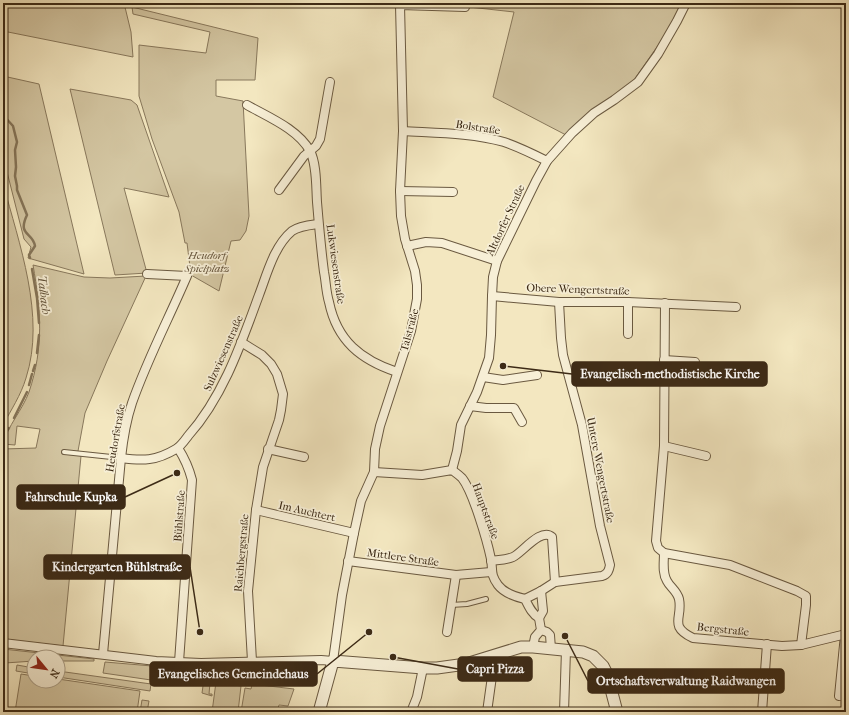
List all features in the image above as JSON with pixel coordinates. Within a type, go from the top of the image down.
[{"type":"street","name":"Altdorfer Straße","points":[[452,470],[461,425],[483,377],[489,358],[493,277],[497,261],[547,161],[572,133],[594,113],[638,82],[658,54],[677,22],[686,3]]},
{"type":"street","points":[[400,5],[466,5]]},
{"type":"street","name":"Talstraße","points":[[319,712],[333,661],[342,595],[361,501],[374,472],[375,449],[380,426],[412,331],[417,299],[415,271],[406,246],[401,216],[400,191],[403,131],[400,5]]},
{"type":"street","points":[[279,190],[304,156],[320,139],[330,82]]},
{"type":"street","name":"Lukwiesenstraße","points":[[247,105],[290,129],[310,151],[315,173],[318,224],[329,303],[335,322],[343,335],[361,355],[374,363],[397,372]]},
{"type":"street","name":"Bolstraße","points":[[403,131],[476,137],[504,142],[547,161]]},
{"type":"street","points":[[400,191],[453,192]]},
{"type":"street","name":"Sulzwiesenstraße","points":[[120,458],[147,460],[164,455],[178,448],[193,431],[218,395],[280,244],[293,230],[318,224]]},
{"type":"street","points":[[406,246],[434,242],[456,247],[497,261]]},
{"type":"street","name":"Heudorfstraße","points":[[103,654],[120,458],[131,405],[187,276],[147,274]]},
{"type":"street","name":"Obere Wengertstraße","points":[[492,296],[559,302],[628,302],[736,306]]},
{"type":"street","name":"Untere Wengertstraße","points":[[525,599],[556,582],[605,575],[609,570],[610,565],[600,526],[582,425],[563,355],[559,302]]},
{"type":"street","points":[[628,302],[628,334]]},
{"type":"street","points":[[665,303],[664,446],[656,541],[658,548],[664,553],[730,565],[797,591],[806,596],[801,645]]},
{"type":"street","name":"Raichbergstraße","points":[[241,342],[262,355],[271,364],[277,374],[282,394],[281,410],[261,474],[256,510],[248,591],[252,661]]},
{"type":"street","points":[[664,360],[695,362]]},
{"type":"street","points":[[483,377],[503,380],[537,375]]},
{"type":"street","points":[[470,406],[486,408],[514,408],[522,422]]},
{"type":"street","points":[[664,446],[706,456]]},
{"type":"street","name":"Bühlstraße","points":[[178,448],[185,458],[192,480],[179,662]]},
{"type":"street","points":[[268,449],[304,457]]},
{"type":"street","points":[[374,472],[422,475],[452,470]]},
{"type":"street","name":"Hauptstraße","points":[[452,470],[462,479],[469,492],[485,536],[491,561],[491,572]]},
{"type":"street","name":"Im Auchtert","points":[[256,510],[354,533]]},
{"type":"street","points":[[491,561],[511,558],[535,539],[546,534],[552,537],[556,582]]},
{"type":"street","name":"Bergstraße","points":[[664,553],[664,575],[677,593],[679,599],[678,622],[680,629],[685,634],[693,638],[782,646],[801,645],[846,634]]},
{"type":"street","name":"Mittlere Straße","points":[[348,561],[456,576],[491,572]]},
{"type":"street","points":[[491,572],[500,588],[514,596],[525,599],[530,609],[539,618],[542,630]]},
{"type":"street","points":[[447,632],[456,576]]},
{"type":"street","points":[[539,618],[543,611],[541,591]]},
{"type":"street","points":[[533,647],[535,637],[542,630]]},
{"type":"street","points":[[542,630],[550,635],[551,649]]},
{"type":"street","points":[[839,696],[846,634]]},
{"type":"street","points":[[3,643],[156,661],[201,663],[321,660],[423,668],[437,668],[466,664],[521,648],[533,647],[566,650],[583,652],[599,660],[607,674],[617,712]]},
{"type":"street","points":[[762,712],[767,644]]},
{"type":"street","points":[[564,712],[566,650]]},
{"type":"street","points":[[487,712],[495,655]]},
{"type":"street","points":[[410,712],[417,697],[423,668]]},
{"type":"lane","points":[[384,3],[400,5]]},
{"type":"lane","points":[[64,452],[120,458]]},
{"type":"lane","points":[[451,605],[467,604],[486,599]]},
{"type":"lane","points":[[172,676],[199,678],[201,663]]},
{"type":"lane","points":[[721,711],[762,712]]},
{"type":"green space","points":[[3,3],[124,3],[131,32],[133,57],[3,31]]},
{"type":"green space","points":[[469,3],[682,3],[668,31],[634,80],[566,135],[493,97],[514,12],[469,7]]},
{"type":"green space","name":"Heudorf Spielplatz","points":[[132,7],[258,38],[255,80],[216,80],[216,96],[243,101],[249,216],[246,231],[240,240],[231,241],[219,291],[191,275],[187,243],[185,243],[179,212],[152,139],[139,96],[139,45],[206,53],[210,32],[133,14]]},
{"type":"green space","points":[[3,76],[39,84],[84,274],[28,258],[31,247],[24,239],[3,156]]},
{"type":"green space","points":[[70,89],[131,100],[137,105],[169,197],[124,188],[147,273],[115,275]]},
{"type":"green space","points":[[3,183],[23,255],[32,305],[33,330],[31,354],[26,378],[19,396],[3,425]]},
{"type":"green space","points":[[33,265],[84,277],[110,278],[146,276],[85,413],[78,451],[81,456],[63,646],[3,639],[3,449],[36,448],[40,429],[17,426],[15,445],[3,444],[8,431],[29,392],[37,360],[40,329],[38,298]]},
{"type":"green space","points":[[3,649],[26,652],[26,662],[5,663],[3,673]]},
{"type":"green space","points":[[66,656],[94,659],[94,661],[66,661]]},
{"type":"green space","points":[[105,662],[152,666],[151,680],[103,673]]},
{"type":"green space","points":[[17,665],[26,667],[26,673],[16,671]]},
{"type":"green space","points":[[66,672],[151,684],[150,691],[66,678]]},
{"type":"green space","points":[[21,674],[26,675],[26,689],[66,689],[66,680],[140,691],[137,712],[15,712]]},
{"type":"green space","points":[[206,682],[210,683],[209,694],[212,694],[212,696],[202,693],[203,686]]},
{"type":"green space","points":[[216,682],[241,686],[238,712],[212,712]]},
{"type":"green space","points":[[252,684],[294,689],[288,706],[279,705],[277,712],[241,712],[245,688],[251,689]]},
{"type":"green space","points":[[142,700],[149,701],[147,712],[140,712]]},
{"type":"green space","points":[[721,709],[721,712],[688,712],[688,710]]},
{"type":"waterway","name":"Talbach","points":[[3,115],[13,126],[17,142],[15,150],[15,176],[17,190],[27,215],[24,222],[24,227],[26,233],[32,238],[35,246],[29,255],[30,258]]},
{"type":"waterway","name":"Talbach","points":[[32,269],[37,298],[39,323]]},
{"type":"waterway","name":"Talbach","points":[[37,353],[39,335]]},
{"type":"waterway","name":"Talbach","points":[[33,371],[35,365]]},
{"type":"waterway","name":"Talbach","points":[[29,385],[32,374]]},
{"type":"waterway","name":"Talbach","points":[[14,418],[27,392]]},
{"type":"waterway","name":"Talbach","points":[[3,436],[9,428]]},
{"type":"place","name":"Evangelisch-methodistische Kirche","points":[[503,366]]},
{"type":"place","name":"Fahrschule Kupka","points":[[177,473]]},
{"type":"place","name":"Kindergarten Bühlstraße","points":[[200,632]]},
{"type":"place","name":"Evangelisches Gemeindehaus","points":[[369,632]]},
{"type":"place","name":"Ortschaftsverwaltung Raidwangen","points":[[565,636]]},
{"type":"place","name":"Capri Pizza","points":[[393,657]]}]
